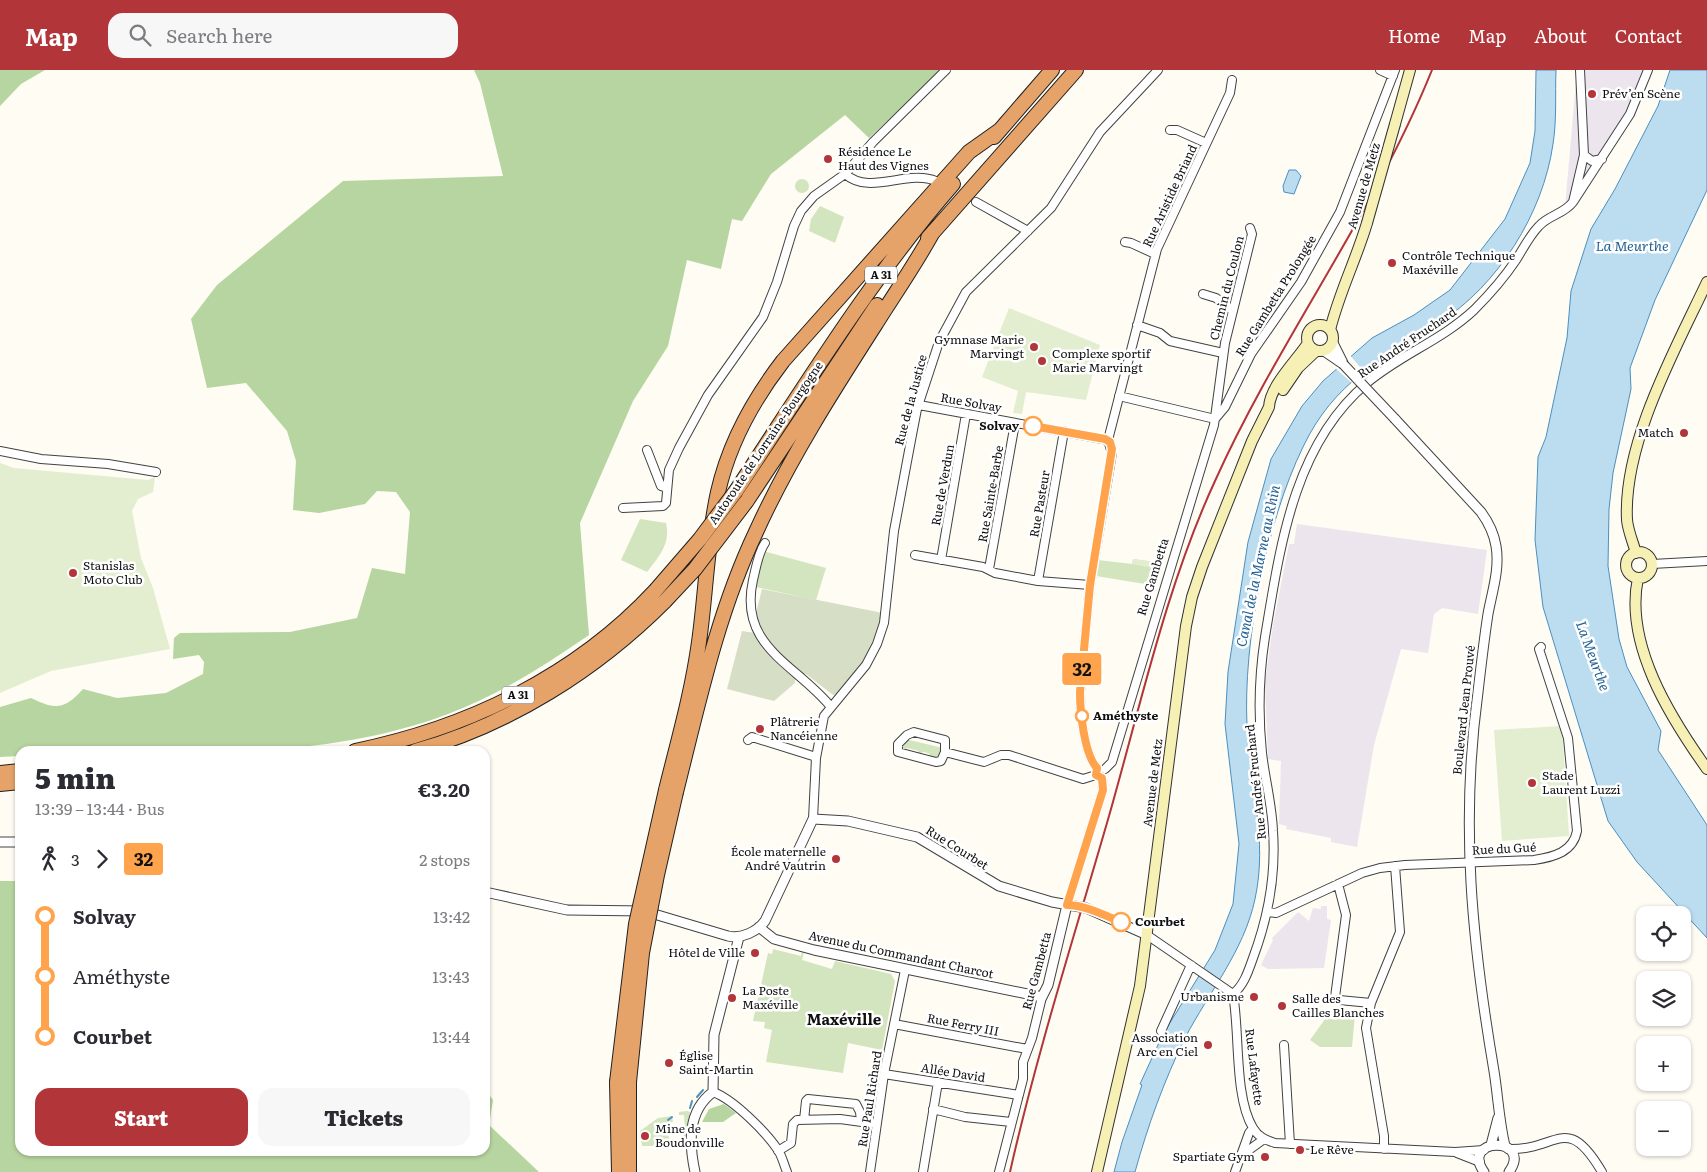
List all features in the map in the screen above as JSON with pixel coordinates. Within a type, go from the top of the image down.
[{"type":"highway","name":"Autoroute de Lorraine-Bourgogne","points":[[374,746],[443,728],[527,690],[574,660],[639,609],[700,539],[736,491],[885,268],[949,189],[1052,70]]},
{"type":"highway","name":"Autoroute de Lorraine-Bourgogne","points":[[428,746],[492,722],[557,688],[608,652],[665,602],[700,562],[746,502],[861,328],[933,232],[1076,70]]},
{"type":"highway","points":[[619,1172],[623,1082],[645,936],[693,678],[717,494],[728,456],[740,429],[766,384],[789,354],[969,152],[1000,130]]},
{"type":"highway","points":[[671,791],[722,618],[756,531],[790,467],[862,345],[916,264],[933,232]]},
{"type":"highway","points":[[0,773],[15,772]]},
{"type":"highway","points":[[0,784],[15,782]]},
{"type":"highway","points":[[623,1082],[629,1172]]},
{"type":"main road","name":"Avenue de Metz","points":[[1330,330],[1335,307],[1352,269],[1367,224],[1410,70]]},
{"type":"main road","points":[[1636,553],[1627,520],[1635,456],[1651,405],[1707,282]]},
{"type":"main road","name":"Avenue de Metz","points":[[1318,326],[1335,307]]},
{"type":"main road","points":[[1318,326],[1330,330],[1332,343],[1320,351],[1308,344],[1308,334],[1318,326]]},
{"type":"main road","name":"Avenue de Metz","points":[[1097,1172],[1140,986],[1188,612],[1195,586],[1252,440],[1269,407],[1274,392],[1308,344]]},
{"type":"main road","name":"Avenue de Metz","points":[[1269,407],[1275,403],[1298,368],[1320,351]]},
{"type":"main road","points":[[1636,553],[1646,555],[1652,564],[1648,574],[1638,578],[1629,573],[1626,566],[1630,556],[1636,553]]},
{"type":"main road","points":[[1638,578],[1634,595],[1634,614],[1646,658],[1677,725],[1707,768]]},
{"type":"street","points":[[623,508],[663,506],[666,503],[669,470],[697,413],[763,317],[777,282],[798,217],[814,196],[845,174],[873,142],[946,70]]},
{"type":"street","name":"Rue de la Justice","points":[[813,819],[816,756],[824,716],[866,665],[881,634],[886,611],[900,500],[919,406],[934,355],[958,303],[971,287],[1028,232],[1058,199],[1103,128],[1158,70]]},
{"type":"street","points":[[1380,70],[1394,73]]},
{"type":"street","points":[[1573,202],[1584,155],[1580,70]]},
{"type":"street","name":"Rue André Fruchard","points":[[1233,994],[1245,980],[1264,930],[1268,912],[1273,829],[1262,753],[1261,669],[1268,621],[1288,522],[1304,469],[1323,436],[1358,392],[1375,377],[1442,335],[1466,317],[1504,277],[1538,226],[1564,212],[1573,202],[1630,114],[1648,70]]},
{"type":"street","name":"Rue Gambetta Prolongée","points":[[1214,419],[1225,407],[1251,354],[1300,282],[1340,212],[1394,73]]},
{"type":"street","name":"Rue Aristide Briand","points":[[1108,440],[1155,254],[1230,93],[1232,80]]},
{"type":"street","points":[[1170,130],[1177,130],[1206,143]]},
{"type":"street","points":[[1584,155],[1592,161],[1602,158]]},
{"type":"street","points":[[845,174],[858,182],[868,183],[910,177],[936,181]]},
{"type":"street","points":[[976,202],[1028,232]]},
{"type":"street","name":"Chemin du Coulon","points":[[1214,419],[1223,353],[1252,234],[1250,228]]},
{"type":"street","points":[[1125,242],[1131,242],[1155,254]]},
{"type":"street","points":[[1203,294],[1216,298],[1232,310]]},
{"type":"street","points":[[1137,326],[1160,333],[1170,341],[1223,353]]},
{"type":"street","name":"Boulevard Jean Prouvé","points":[[1332,343],[1343,364],[1481,512],[1492,529],[1496,546],[1496,574],[1474,719],[1468,796],[1469,862],[1476,950],[1482,1001],[1495,1075],[1498,1116],[1506,1147],[1514,1164]]},
{"type":"street","name":"Boulevard Jean Prouvé","points":[[1320,351],[1343,364]]},
{"type":"street","points":[[1120,396],[1214,419]]},
{"type":"street","name":"Rue Solvay","points":[[919,406],[1108,440]]},
{"type":"street","name":"Rue de Verdun","points":[[941,560],[966,414]]},
{"type":"street","name":"Rue Gambetta","points":[[999,1172],[1023,1079],[1023,1062],[1042,997],[1048,985],[1067,905],[1103,790],[1100,772],[1112,762],[1214,419]]},
{"type":"street","name":"Rue Sainte-Barbe","points":[[989,569],[1015,423]]},
{"type":"street","name":"Rue Pasteur","points":[[1038,581],[1064,431]]},
{"type":"street","points":[[945,752],[984,762],[1001,755],[1009,755],[1084,779],[1100,772],[1089,754],[1080,702],[1090,585],[1112,453],[1108,440]]},
{"type":"street","points":[[647,450],[661,486],[667,488]]},
{"type":"street","points":[[0,451],[42,459],[108,464],[156,472]]},
{"type":"street","points":[[765,543],[758,561],[750,594],[750,608],[754,623],[774,652],[799,677],[818,690],[831,707]]},
{"type":"street","points":[[915,555],[989,569],[995,573],[1038,581],[1090,585]]},
{"type":"street","points":[[1652,564],[1707,560]]},
{"type":"street","name":"Rue du Gué","points":[[1268,912],[1276,913],[1362,873],[1395,866],[1542,859],[1562,852],[1577,839],[1568,738],[1542,664],[1539,649],[1541,647]]},
{"type":"street","points":[[914,732],[943,738],[946,744],[945,752],[941,761],[936,762],[901,753],[897,747],[907,734],[914,732]]},
{"type":"street","points":[[748,740],[752,738],[816,756]]},
{"type":"street","points":[[490,893],[567,910],[644,912],[728,936],[739,937],[759,927],[767,918],[813,819]]},
{"type":"street","name":"Rue Courbet","points":[[813,819],[848,822],[917,837],[988,882],[1067,905],[1086,908],[1147,935]]},
{"type":"street","points":[[0,842],[15,842]]},
{"type":"street","points":[[1384,1150],[1384,1136],[1366,1035],[1371,1003],[1400,929],[1395,866]]},
{"type":"street","points":[[1338,884],[1346,915],[1335,996],[1340,1000],[1371,1003]]},
{"type":"street","name":"Avenue du Commandant Charcot","points":[[759,927],[774,939],[905,970],[1042,997]]},
{"type":"street","points":[[1147,935],[1233,994]]},
{"type":"street","points":[[695,1172],[692,1156],[693,1120],[704,1100],[713,1092],[714,1035],[739,937]]},
{"type":"street","points":[[1161,1031],[1194,967]]},
{"type":"street","name":"Rue Paul Richard","points":[[870,1172],[884,1074],[905,970]]},
{"type":"street","name":"Rue Lafayette","points":[[1233,994],[1242,1094],[1253,1128],[1264,1139]]},
{"type":"street","name":"Rue Ferry III","points":[[894,1024],[1027,1049]]},
{"type":"street","points":[[1284,1045],[1290,1144]]},
{"type":"street","name":"Allée David","points":[[884,1074],[1019,1095]]},
{"type":"street","points":[[923,1172],[938,1082]]},
{"type":"street","points":[[713,1092],[725,1098],[739,1110],[778,1151],[787,1172]]},
{"type":"street","points":[[804,1120],[806,1101],[808,1100],[856,1104],[860,1112],[861,1122]]},
{"type":"street","points":[[933,1109],[965,1118],[1011,1122]]},
{"type":"street","name":"Boulevard Jean Prouvé","points":[[1482,1169],[1487,1147],[1498,1116]]},
{"type":"street","points":[[778,1151],[791,1143],[794,1122],[804,1120],[876,1124]]},
{"type":"street","points":[[1235,1172],[1243,1148],[1253,1128]]},
{"type":"street","points":[[1242,1155],[1264,1139],[1275,1143],[1384,1150],[1455,1152],[1487,1147],[1521,1149],[1557,1139],[1576,1140],[1588,1148],[1602,1172]]},
{"type":"street","points":[[1509,1172],[1521,1149]]},
{"type":"street","points":[[1455,1152],[1482,1169]]},
{"type":"shaded area","points":[[1577,70],[1651,70],[1604,160],[1576,204],[1565,207]]},
{"type":"shaded area","points":[[1297,524],[1487,550],[1478,614],[1442,608],[1434,614],[1428,653],[1401,649],[1374,745],[1357,847],[1331,842],[1331,838],[1286,829],[1287,826],[1279,824],[1281,761],[1268,759],[1265,683],[1273,625],[1289,544],[1294,544]]},
{"type":"shaded area","points":[[1321,906],[1327,906],[1327,919],[1331,920],[1324,968],[1268,969],[1261,965],[1273,940],[1272,938],[1298,912],[1309,921],[1313,908],[1321,909]]},
{"type":"green space","points":[[0,70],[45,70],[21,84],[0,106]]},
{"type":"green space","points":[[474,70],[942,70],[869,138],[845,115],[771,174],[742,221],[732,219],[721,269],[687,260],[668,346],[633,401],[580,523],[589,635],[521,679],[467,706],[397,730],[344,741],[305,746],[15,746],[15,756],[0,757],[0,707],[31,698],[47,705],[59,706],[70,701],[83,689],[117,698],[166,693],[203,674],[204,662],[199,655],[173,659],[174,638],[180,633],[290,632],[357,618],[372,568],[405,574],[410,512],[396,492],[377,491],[365,504],[319,513],[293,510],[296,461],[287,431],[246,383],[207,388],[191,319],[217,285],[343,181],[503,176],[480,83]]},
{"type":"green space","points":[[802,179],[807,181],[809,186],[807,191],[802,193],[797,191],[795,186],[797,181]]},
{"type":"green space","points":[[820,206],[844,217],[835,243],[809,231],[811,219]]},
{"type":"green space","name":"Complexe sportif Marie Marvingt","points":[[1009,308],[1100,345],[1086,400],[1026,392],[1022,414],[1013,413],[1018,391],[982,377]]},
{"type":"green space","name":"Stanislas Moto Club","points":[[0,463],[14,468],[148,480],[155,477],[153,492],[138,499],[132,511],[141,558],[153,588],[170,649],[51,671],[0,693]]},
{"type":"green space","points":[[640,519],[666,523],[667,530],[663,549],[647,572],[621,560]]},
{"type":"green space","points":[[763,551],[826,568],[816,600],[756,587]]},
{"type":"green space","points":[[1133,559],[1162,563],[1155,582],[1152,581],[1151,585],[1096,576],[1098,560],[1132,564]]},
{"type":"green space","points":[[1133,559],[1162,563],[1159,569],[1132,564]]},
{"type":"green space","points":[[762,589],[883,613],[872,647],[853,676],[838,694],[833,695],[806,674],[800,674],[766,639],[755,617]]},
{"type":"green space","points":[[742,631],[755,633],[774,658],[795,678],[795,683],[774,701],[727,689]]},
{"type":"green space","name":"Stade Laurent Luzzi","points":[[1562,726],[1569,836],[1502,841],[1494,730]]},
{"type":"green space","points":[[905,739],[943,748],[940,759],[926,757],[930,754],[924,752],[915,754],[919,751],[907,748],[902,751],[900,746]]},
{"type":"green space","points":[[0,881],[15,881],[15,1156],[490,1156],[490,1126],[539,1172],[0,1172]]},
{"type":"green space","points":[[773,949],[801,956],[802,952],[804,952],[802,960],[832,969],[835,961],[891,974],[895,981],[882,1050],[848,1043],[843,1073],[766,1062],[772,1030],[764,1028],[765,1022],[753,1021],[768,953],[772,954]]},
{"type":"green space","points":[[1330,1012],[1355,1015],[1352,1047],[1320,1047],[1310,1040]]},
{"type":"green space","points":[[490,1096],[493,1100],[490,1119]]},
{"type":"green space","points":[[724,1104],[736,1113],[723,1122],[702,1122],[709,1109]]},
{"type":"green space","points":[[679,1112],[690,1112],[686,1139],[680,1131],[685,1130],[684,1115],[679,1115]]},
{"type":"green space","points":[[672,1116],[673,1121],[668,1124],[669,1140],[654,1146],[642,1146],[640,1131],[658,1118]]},
{"type":"water","name":"Canal de la Marne au Rhin","points":[[1536,70],[1556,70],[1553,144],[1548,170],[1539,196],[1514,246],[1480,289],[1460,307],[1439,323],[1379,361],[1345,388],[1316,424],[1303,447],[1290,477],[1268,547],[1253,621],[1249,658],[1247,726],[1260,855],[1255,899],[1243,936],[1225,971],[1194,1021],[1170,1070],[1145,1137],[1135,1172],[1114,1172],[1122,1142],[1142,1085],[1140,1084],[1163,1034],[1215,950],[1233,904],[1239,844],[1225,724],[1228,672],[1248,542],[1271,459],[1302,406],[1323,381],[1372,338],[1414,315],[1450,290],[1505,219],[1530,163],[1535,131]]},
{"type":"water","name":"La Meurthe","points":[[1670,70],[1707,70],[1707,190],[1655,300],[1630,368],[1631,389],[1613,473],[1609,509],[1608,566],[1619,639],[1627,667],[1661,731],[1658,750],[1707,825],[1707,938],[1691,921],[1691,906],[1678,906],[1637,862],[1608,821],[1543,607],[1535,540],[1538,457],[1546,437],[1567,338],[1571,291],[1591,229],[1615,189],[1658,106]]},
{"type":"water","points":[[1289,170],[1296,170],[1301,176],[1294,194],[1284,192],[1283,186]]},
{"type":"pier","points":[[1349,354],[1365,373],[1353,384],[1334,367]]},
{"type":"waterway","points":[[709,1073],[709,1082]]},
{"type":"waterway","points":[[697,1097],[703,1090]]},
{"type":"waterway","points":[[690,1108],[692,1101]]},
{"type":"waterway","points":[[668,1120],[672,1117]]},
{"type":"waterway","points":[[658,1128],[666,1124]]},
{"type":"railway","points":[[1010,1172],[1044,1038],[1109,816],[1168,604],[1182,562],[1215,481],[1240,428],[1383,175],[1409,123],[1432,70]]},
{"type":"bus line","name":"32","points":[[1033,426],[1105,439],[1112,446],[1090,585],[1080,692],[1080,708],[1089,754],[1097,768],[1095,770],[1096,775],[1102,778],[1103,790],[1067,905],[1086,908],[1093,913],[1121,922]]},
{"type":"place","name":"Prév’en Scène","points":[[1592,94]]},
{"type":"place","name":"Résidence Le Haut des Vignes","points":[[828,159]]},
{"type":"place","name":"Contrôle Technique Maxéville","points":[[1392,263]]},
{"type":"place","name":"Gymnase Marie Marvingt","points":[[1034,347]]},
{"type":"place","name":"Complexe sportif Marie Marvingt","points":[[1042,361]]},
{"type":"place","name":"Solvay","points":[[1033,426]]},
{"type":"place","name":"Match","points":[[1684,433]]},
{"type":"place","name":"Stanislas Moto Club","points":[[73,573]]},
{"type":"place","name":"Améthyste","points":[[1082,716]]},
{"type":"place","name":"Plâtrerie Nancéienne","points":[[760,729]]},
{"type":"place","name":"Stade Laurent Luzzi","points":[[1532,783]]},
{"type":"place","name":"École maternelle André Vautrin","points":[[836,859]]},
{"type":"place","name":"Courbet","points":[[1121,922]]},
{"type":"place","name":"Hôtel de Ville","points":[[755,953]]},
{"type":"place","name":"Urbanisme","points":[[1254,997]]},
{"type":"place","name":"La Poste Maxéville","points":[[732,998]]},
{"type":"place","name":"Salle des Cailles Blanches","points":[[1282,1006]]},
{"type":"place","name":"Association Arc en Ciel","points":[[1208,1045]]},
{"type":"place","name":"Église Saint-Martin","points":[[669,1063]]},
{"type":"place","name":"Mine de Boudonville","points":[[645,1136]]},
{"type":"place","name":"Le Rêve","points":[[1300,1150]]},
{"type":"place","name":"Spartiate Gym","points":[[1265,1157]]},
{"type":"district","name":"Maxéville","points":[[844,1020]]}]
